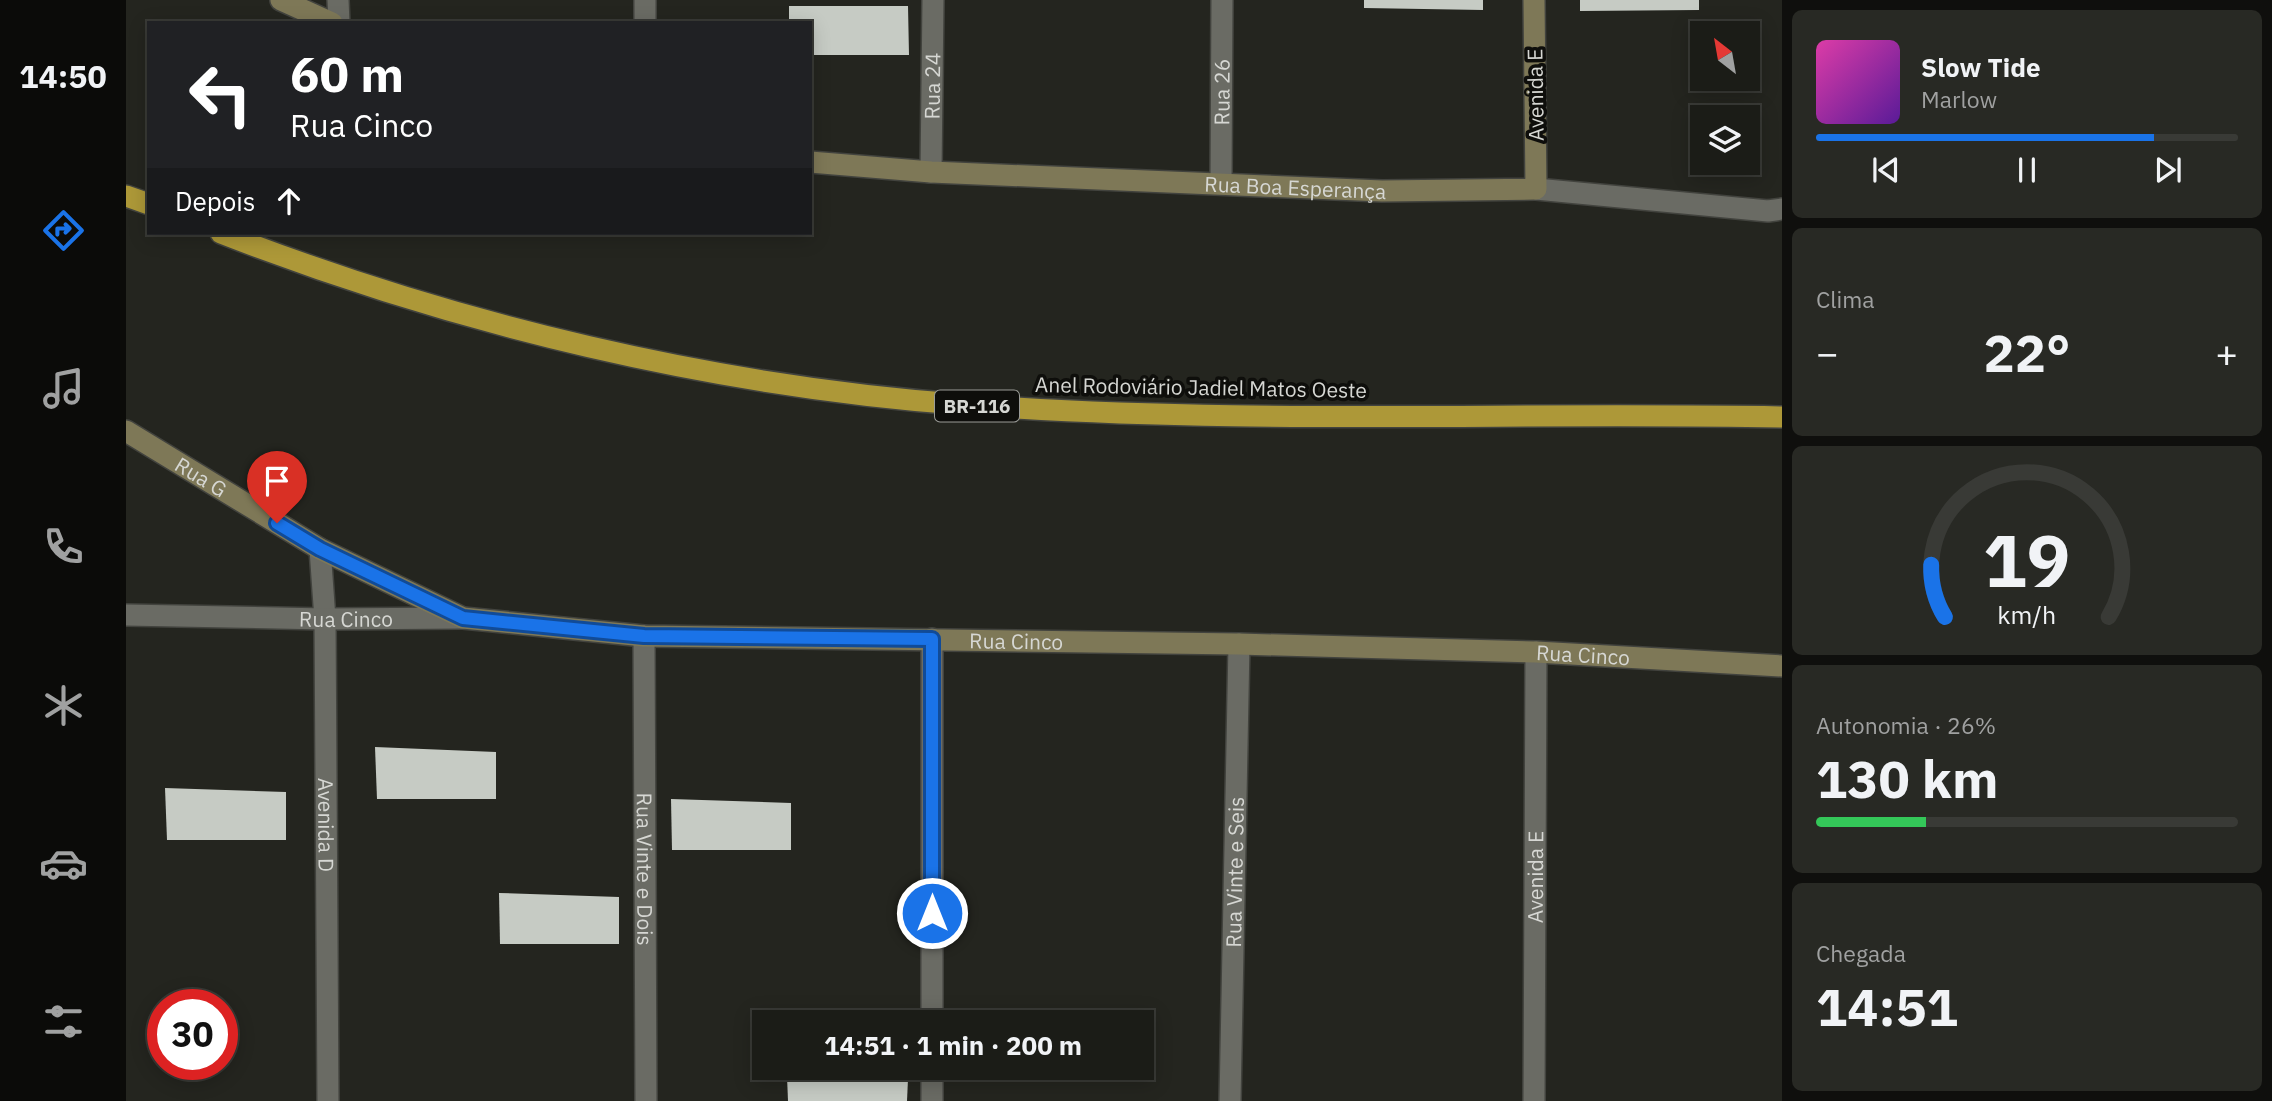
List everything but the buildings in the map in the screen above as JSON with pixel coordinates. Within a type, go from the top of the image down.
[{"type":"highway","points":[[126,195],[147,203]]},
{"type":"highway","name":"Anel Rodoviário Jadiel Matos Oeste","points":[[227,235],[364,284],[491,324],[621,354],[763,381],[939,402],[1125,414],[1782,416]]},
{"type":"street","points":[[281,0],[328,21]]},
{"type":"street","points":[[338,0],[339,21]]},
{"type":"street","points":[[645,0],[645,21]]},
{"type":"street","name":"Rua 24","points":[[931,172],[933,0]]},
{"type":"street","name":"Rua 26","points":[[1221,183],[1222,0]]},
{"type":"street","name":"Avenida E","points":[[1534,0],[1536,189]]},
{"type":"street","name":"Rua Boa Esperança","points":[[812,162],[931,172],[1382,191],[1536,189],[1768,211],[1782,209]]},
{"type":"street","name":"Rua G","points":[[126,431],[320,549],[463,618]]},
{"type":"street","name":"Avenida D","points":[[320,549],[325,619],[328,1101]]},
{"type":"street","name":"Rua Cinco","points":[[126,615],[325,619],[463,618],[644,636],[1239,644],[1535,652],[1782,666]]},
{"type":"street","name":"Rua Vinte e Dois","points":[[644,636],[646,1101]]},
{"type":"street","points":[[932,639],[932,1010]]},
{"type":"street","name":"Rua Vinte e Seis","points":[[1230,1101],[1239,644]]},
{"type":"street","name":"Avenida E","points":[[1534,1101],[1535,652]]},
{"type":"street","points":[[932,1080],[932,1101]]},
{"type":"route","points":[[277,523],[320,549],[463,618],[644,636],[932,639],[932,913]]}]
